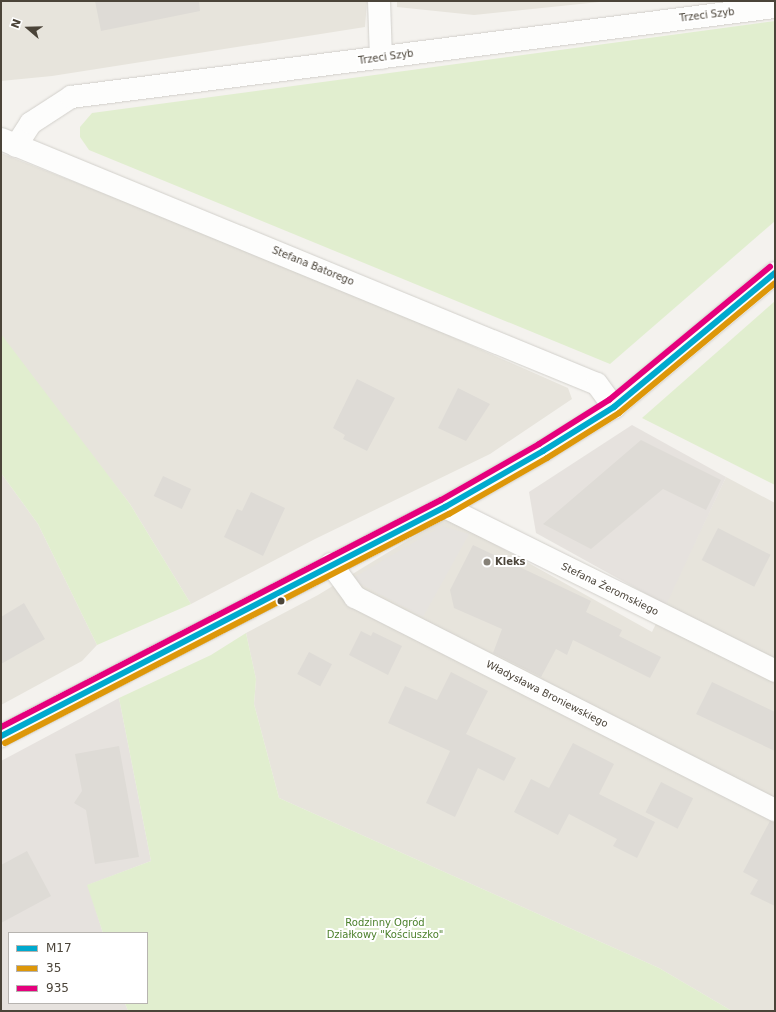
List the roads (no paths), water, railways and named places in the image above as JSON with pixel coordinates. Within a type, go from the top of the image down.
[{"type":"street","points":[[379,1],[381,58]]},
{"type":"street","name":"Trzeci Szyb","points":[[8,142],[31,123],[71,97],[775,7]]},
{"type":"street","name":"Stefana Batorego","points":[[8,142],[597,384],[614,407]]},
{"type":"street","points":[[1,736],[331,564],[445,507],[614,407],[775,273]]},
{"type":"street","name":"Stefana Żeromskiego","points":[[445,507],[775,671]]},
{"type":"street","name":"Władysława Broniewskiego","points":[[331,564],[355,597],[775,810]]},
{"type":"place","name":"Kleks","points":[[487,562]]},
{"type":"park label","name":"Rodzinny Ogród Działkowy \"Kościuszko\"","points":[[385,928]]}]
